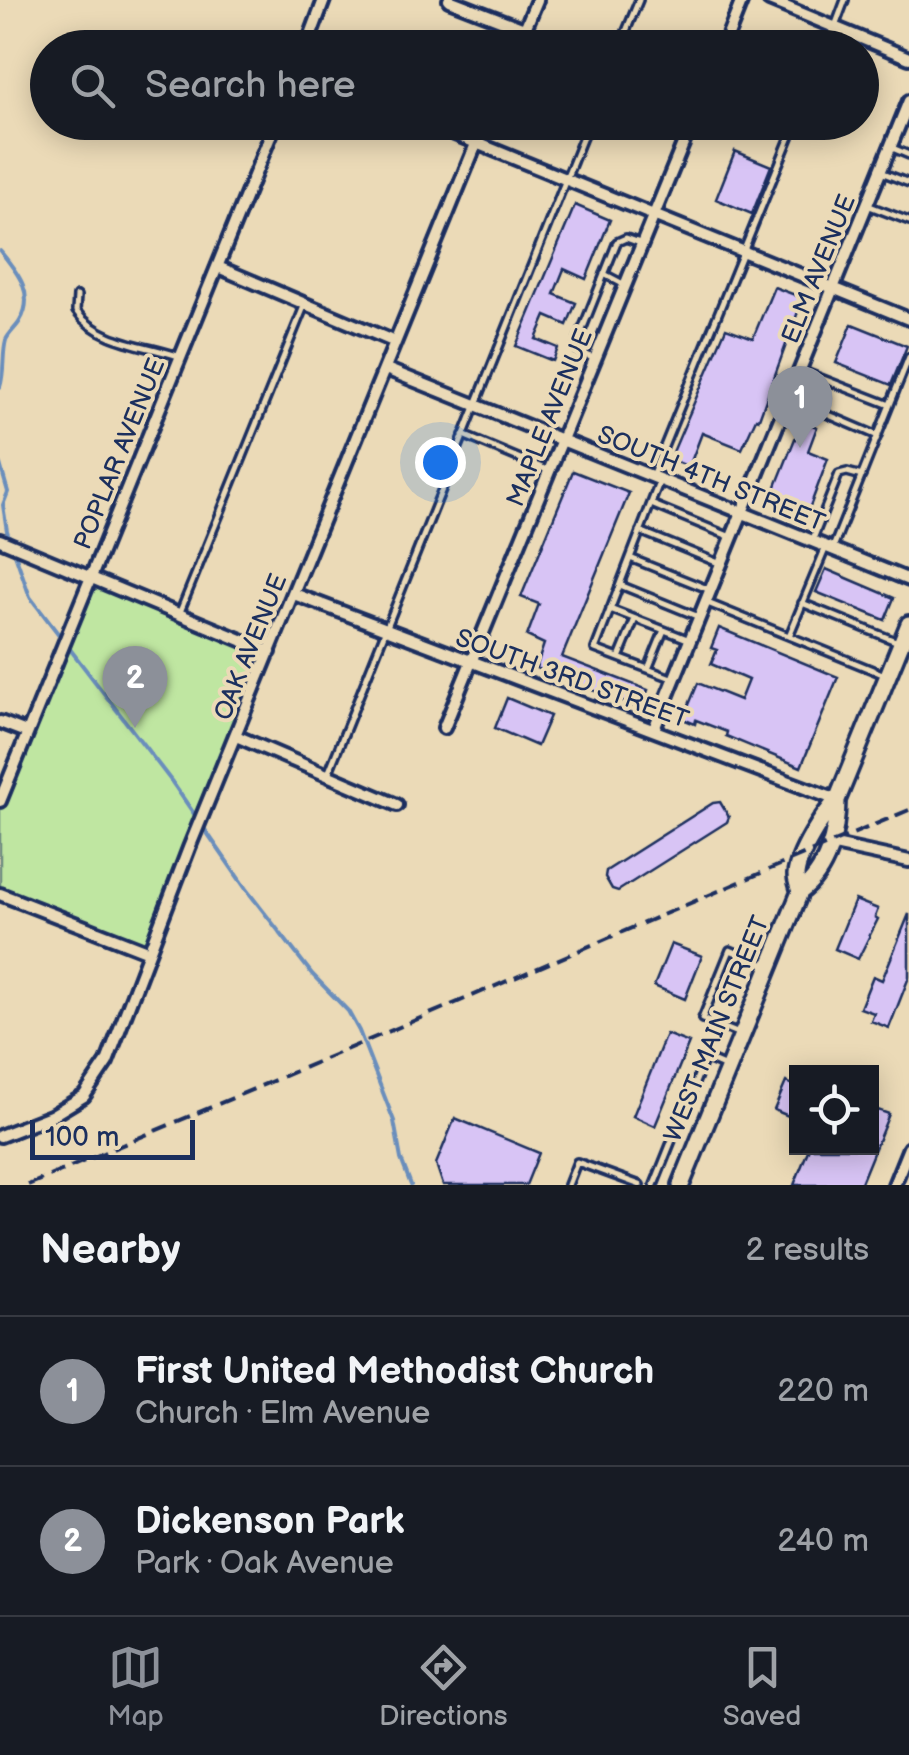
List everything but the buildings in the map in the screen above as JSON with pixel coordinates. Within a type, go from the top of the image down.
[{"type":"main road","name":"WEST MAIN STREET","points":[[800,892],[796,875],[800,865],[820,818],[836,800],[909,624]]},
{"type":"main road","name":"WEST MAIN STREET","points":[[681,1185],[800,892],[816,880],[837,827],[836,800]]},
{"type":"street","points":[[313,30],[324,0]]},
{"type":"street","points":[[449,0],[524,29],[537,0]]},
{"type":"street","points":[[730,30],[742,0]]},
{"type":"street","points":[[768,0],[841,30]]},
{"type":"street","points":[[879,46],[909,58]]},
{"type":"street","name":"ELM AVENUE","points":[[654,729],[909,101]]},
{"type":"street","name":"POPLAR AVENUE","points":[[0,801],[269,140]]},
{"type":"street","points":[[468,140],[909,319]]},
{"type":"street","name":"OAK AVENUE","points":[[0,1136],[50,1116],[84,1096],[107,1062],[209,799],[478,140]]},
{"type":"street","name":"MAPLE AVENUE","points":[[444,728],[685,140]]},
{"type":"street","points":[[218,267],[395,342]]},
{"type":"street","name":"SOUTH 4TH STREET","points":[[386,369],[909,580]]},
{"type":"street","points":[[0,540],[270,652]]},
{"type":"street","name":"SOUTH 3RD STREET","points":[[294,594],[836,800]]},
{"type":"street","points":[[0,722],[26,732]]},
{"type":"street","points":[[236,736],[397,806]]},
{"type":"street","points":[[830,844],[909,860]]},
{"type":"street","points":[[0,894],[149,952]]},
{"type":"street","points":[[894,1185],[909,1148]]},
{"type":"lane","points":[[626,30],[639,0]]},
{"type":"lane","points":[[833,30],[845,0]]},
{"type":"lane","points":[[328,775],[581,140]]},
{"type":"lane","points":[[674,679],[595,649],[651,504],[656,478],[789,140]]},
{"type":"lane","points":[[890,147],[909,155]]},
{"type":"lane","points":[[880,172],[909,184]]},
{"type":"lane","points":[[867,205],[909,221]]},
{"type":"lane","points":[[596,359],[578,350],[578,340],[617,242],[626,238],[643,245]]},
{"type":"lane","points":[[604,274],[626,285]]},
{"type":"lane","points":[[78,296],[76,311],[86,322],[124,342],[181,357]]},
{"type":"lane","points":[[180,614],[305,304]]},
{"type":"lane","points":[[789,636],[862,476],[909,357]]},
{"type":"lane","points":[[800,370],[890,405]]},
{"type":"lane","points":[[788,398],[878,436]]},
{"type":"lane","points":[[463,436],[550,471]]},
{"type":"lane","points":[[812,542],[840,474],[862,476]]},
{"type":"lane","points":[[651,504],[732,537]]},
{"type":"lane","points":[[640,532],[720,564]]},
{"type":"lane","points":[[630,558],[710,590]]},
{"type":"lane","points":[[620,585],[699,617]]},
{"type":"lane","points":[[705,602],[888,676]]},
{"type":"lane","points":[[802,603],[901,644]]},
{"type":"lane","points":[[610,609],[690,640]]},
{"type":"lane","points":[[619,658],[635,618]]},
{"type":"lane","points":[[648,669],[664,630]]},
{"type":"lane","points":[[742,1035],[702,1019],[730,950],[771,967]]},
{"type":"lane","points":[[654,1185],[705,1058],[728,1068]]},
{"type":"lane","points":[[568,1185],[577,1162],[640,1185]]},
{"type":"green space","points":[[91,577],[270,652],[149,952],[0,894],[0,805]]},
{"type":"waterway","points":[[0,251],[18,275],[26,302],[20,321],[6,340],[0,387]]},
{"type":"waterway","points":[[0,464],[8,492],[3,505],[7,531],[30,597],[172,782],[246,889],[312,974],[348,1011],[394,1121],[411,1185]]},
{"type":"railway","points":[[28,1185],[909,810]]},
{"type":"place","name":"First United Methodist Church","points":[[800,448]]},
{"type":"place","name":"Dickenson Park","points":[[135,728]]}]
